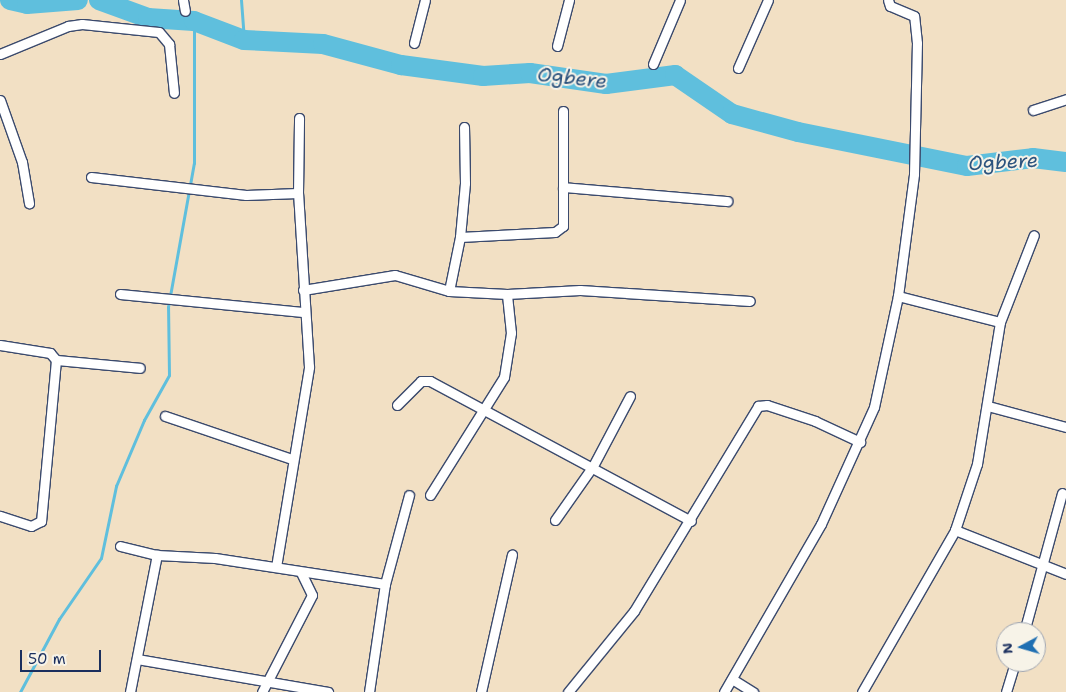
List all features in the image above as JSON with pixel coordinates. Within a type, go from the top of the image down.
[{"type":"street","points":[[183,0],[185,11]]},
{"type":"street","points":[[414,43],[425,0]]},
{"type":"street","points":[[557,46],[569,0]]},
{"type":"street","points":[[653,64],[680,0]]},
{"type":"street","points":[[738,68],[768,0]]},
{"type":"street","points":[[724,692],[821,524],[860,442],[874,407],[898,296],[914,174],[917,43],[914,16],[890,6],[888,0]]},
{"type":"street","points":[[0,54],[68,26],[82,24],[159,32],[169,44],[174,94]]},
{"type":"street","points":[[1033,110],[1066,99]]},
{"type":"street","points":[[0,100],[22,162],[29,203]]},
{"type":"street","points":[[460,238],[555,232],[563,226],[565,217],[563,111]]},
{"type":"street","points":[[276,567],[292,459],[307,394],[305,312],[302,290],[298,193],[299,118]]},
{"type":"street","points":[[449,291],[460,238],[465,183],[464,127]]},
{"type":"street","points":[[91,177],[246,195],[298,193]]},
{"type":"street","points":[[563,187],[727,201]]},
{"type":"street","points":[[862,692],[955,530],[978,464],[1000,322],[1034,234]]},
{"type":"street","points":[[302,290],[395,275],[449,291],[507,294],[580,290],[750,301]]},
{"type":"street","points":[[120,294],[305,312]]},
{"type":"street","points":[[430,495],[504,378],[511,333],[507,294]]},
{"type":"street","points":[[898,296],[1000,322]]},
{"type":"street","points":[[0,345],[50,353],[56,360],[140,368]]},
{"type":"street","points":[[0,516],[31,526],[41,521],[56,360]]},
{"type":"street","points":[[397,405],[421,381],[430,381],[593,466],[691,521]]},
{"type":"street","points":[[555,520],[593,466],[630,396]]},
{"type":"street","points":[[568,692],[634,611],[691,521],[758,406],[767,405],[815,421],[860,442]]},
{"type":"street","points":[[988,406],[1066,426]]},
{"type":"street","points":[[165,416],[292,459]]},
{"type":"street","points":[[1027,622],[1062,493]]},
{"type":"street","points":[[369,692],[385,584],[409,495]]},
{"type":"street","points":[[955,530],[1044,563],[1066,574]]},
{"type":"street","points":[[120,546],[157,555],[276,567],[385,584]]},
{"type":"street","points":[[481,692],[512,554]]},
{"type":"street","points":[[130,692],[157,555]]},
{"type":"street","points":[[262,692],[312,595],[301,572]]},
{"type":"street","points":[[136,659],[328,692]]},
{"type":"street","points":[[1006,692],[1012,672]]},
{"type":"street","points":[[732,679],[753,692]]},
{"type":"waterway","name":"Ogbere","points":[[10,0],[27,4],[78,0]]},
{"type":"waterway","name":"Ogbere","points":[[99,0],[148,18],[194,21],[244,40],[323,44],[401,65],[483,76],[530,73],[606,84],[675,75],[732,114],[798,132],[967,166],[1033,158],[1066,162]]},
{"type":"waterway","points":[[241,0],[244,40]]},
{"type":"waterway","points":[[20,692],[59,619],[101,558],[116,486],[144,420],[169,375],[168,307],[194,163],[194,21]]}]
